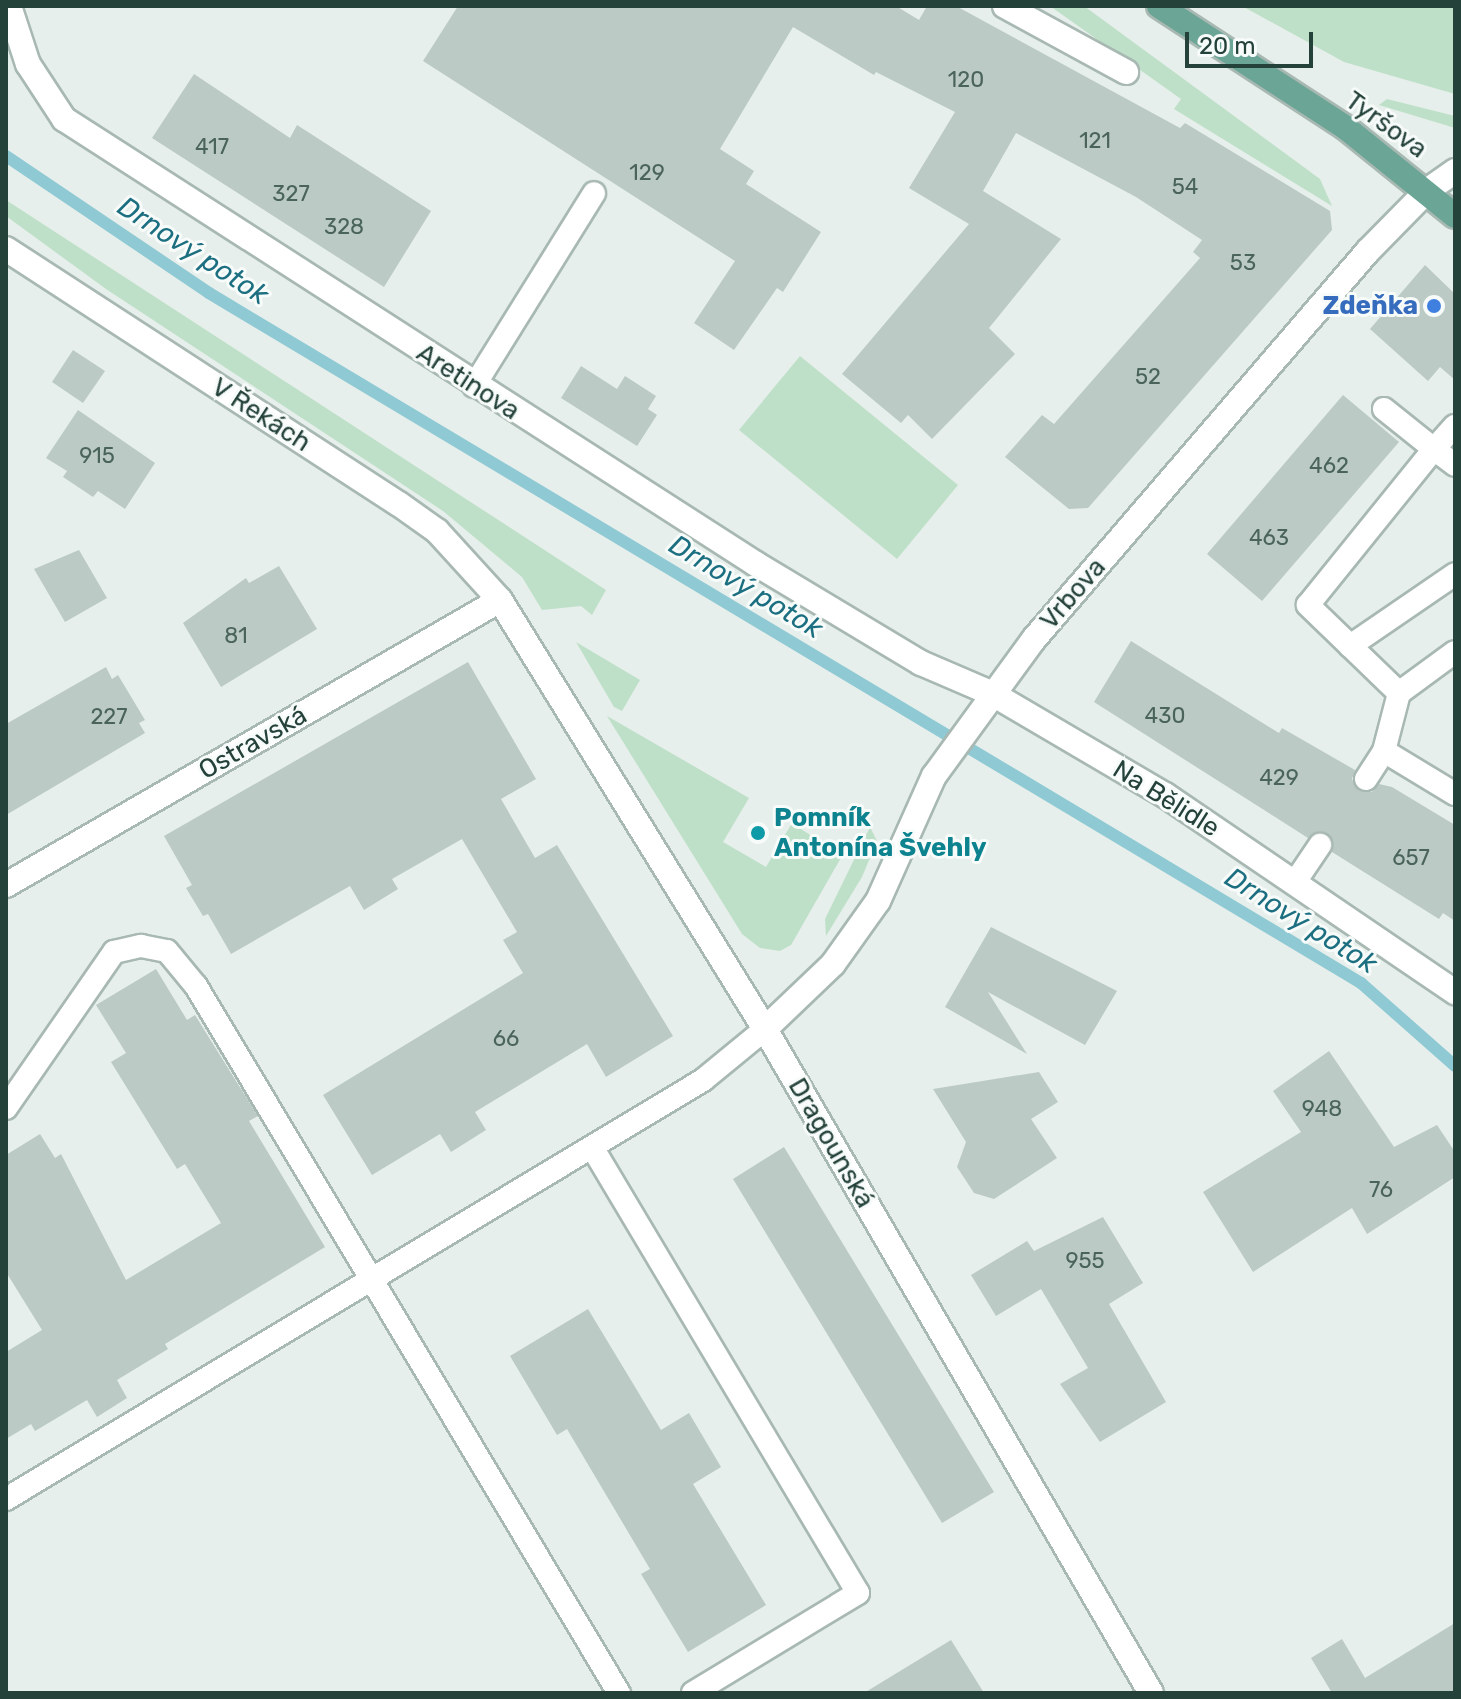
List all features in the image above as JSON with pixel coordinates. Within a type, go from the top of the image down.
[{"type":"main road","name":"Tyršova","points":[[1159,6],[1346,128],[1428,190],[1455,216]]},
{"type":"street","name":"Aretinova","points":[[9,6],[28,64],[64,119],[474,386],[985,702]]},
{"type":"street","points":[[1005,6],[1126,72]]},
{"type":"street","name":"Vrbova","points":[[765,1029],[833,964],[878,901],[934,776],[985,702],[1344,279],[1428,190],[1455,171]]},
{"type":"street","name":"V Řekách","points":[[6,249],[399,504],[437,531],[500,600]]},
{"type":"street","name":"Ostravská","points":[[6,885],[500,600]]},
{"type":"street","name":"Dragounská","points":[[500,600],[765,1029],[1151,1693]]},
{"type":"street","name":"Na Bělidle","points":[[985,702],[1165,795],[1455,992]]},
{"type":"lane","points":[[474,386],[594,193]]},
{"type":"lane","points":[[1384,409],[1455,465]]},
{"type":"lane","points":[[1399,693],[1308,605],[1455,426]]},
{"type":"lane","points":[[1350,646],[1455,574]]},
{"type":"lane","points":[[1366,779],[1384,751],[1399,693],[1455,652]]},
{"type":"lane","points":[[1384,751],[1455,794]]},
{"type":"lane","points":[[1295,882],[1320,845]]},
{"type":"lane","points":[[6,1108],[114,952],[141,946],[167,951],[196,986],[368,1281],[619,1693]]},
{"type":"lane","points":[[6,1499],[703,1080],[765,1029]]},
{"type":"lane","points":[[592,1147],[858,1593],[693,1693]]},
{"type":"green space","points":[[1050,6],[1084,6],[1320,179],[1332,206],[1174,109],[1181,99]]},
{"type":"green space","points":[[1242,6],[1455,6],[1455,94],[1344,62]]},
{"type":"green space","points":[[1387,99],[1455,116],[1455,128],[1379,105]]},
{"type":"green space","points":[[6,200],[606,590],[592,615],[581,606],[542,610],[522,577],[443,511],[106,289],[6,216]]},
{"type":"green space","points":[[800,356],[958,485],[897,559],[739,430]]},
{"type":"green space","points":[[576,642],[640,680],[622,711],[614,707]]},
{"type":"green space","points":[[607,716],[749,798],[723,842],[766,867],[792,823],[842,856],[791,945],[780,951],[760,948],[742,934]]},
{"type":"green space","points":[[870,827],[877,841],[862,877],[826,936],[825,919]]},
{"type":"building","points":[[458,6],[896,6],[919,20],[927,6],[956,6],[1180,128],[1185,123],[1330,211],[1332,230],[1088,508],[1069,509],[1005,457],[1042,415],[1054,424],[1200,258],[1193,252],[1202,240],[1136,197],[1016,133],[983,191],[1061,239],[989,328],[1015,354],[932,439],[908,415],[901,423],[842,374],[969,224],[909,188],[955,112],[876,72],[874,75],[793,27],[720,149],[754,171],[746,184],[821,232],[783,292],[777,288],[734,350],[694,323],[735,261],[423,61]]},
{"type":"building","points":[[194,74],[290,138],[297,125],[431,211],[384,287],[152,138]]},
{"type":"building","points":[[1425,265],[1455,294],[1455,380],[1440,367],[1428,381],[1370,329]]},
{"type":"building","points":[[73,350],[105,371],[83,403],[52,382]]},
{"type":"building","points":[[581,366],[617,389],[625,376],[656,396],[648,409],[657,415],[637,446],[561,398]]},
{"type":"building","points":[[1343,395],[1399,442],[1262,601],[1207,554]]},
{"type":"building","points":[[78,410],[155,463],[125,509],[98,491],[93,497],[63,477],[67,471],[46,458]]},
{"type":"building","points":[[79,550],[107,598],[65,622],[34,569]]},
{"type":"building","points":[[279,566],[317,629],[221,687],[183,623],[246,578],[249,583]]},
{"type":"building","points":[[1131,641],[1279,733],[1282,728],[1355,770],[1352,779],[1359,791],[1372,792],[1379,784],[1392,787],[1455,825],[1455,921],[1443,913],[1439,919],[1332,852],[1327,833],[1308,838],[1094,702]]},
{"type":"building","points":[[468,662],[536,779],[501,799],[535,858],[557,845],[673,1036],[606,1077],[587,1044],[475,1112],[486,1130],[451,1152],[440,1134],[372,1175],[323,1095],[523,973],[503,940],[517,932],[462,839],[392,879],[398,889],[364,910],[350,886],[231,954],[208,914],[203,916],[186,888],[192,885],[164,836]]},
{"type":"building","points":[[106,667],[112,679],[118,675],[145,720],[139,723],[145,733],[6,815],[6,724]]},
{"type":"building","points":[[991,927],[1117,991],[1085,1045],[988,992],[1027,1054],[945,1007]]},
{"type":"building","points":[[156,969],[187,1020],[195,1015],[258,1116],[249,1121],[325,1247],[165,1344],[168,1349],[117,1380],[127,1398],[97,1417],[87,1400],[35,1431],[31,1424],[6,1439],[6,1352],[42,1330],[6,1272],[6,1155],[40,1134],[55,1158],[61,1154],[126,1280],[221,1223],[185,1164],[177,1169],[111,1062],[126,1053],[96,1005]]},
{"type":"building","points":[[1329,1051],[1394,1147],[1437,1125],[1455,1152],[1455,1177],[1367,1234],[1352,1208],[1253,1272],[1203,1192],[1301,1132],[1273,1091]]},
{"type":"building","points":[[1039,1072],[1058,1102],[1031,1119],[1057,1158],[994,1199],[974,1193],[957,1167],[966,1142],[933,1089]]},
{"type":"building","points":[[784,1147],[994,1492],[942,1523],[733,1179]]},
{"type":"building","points":[[1103,1217],[1143,1283],[1109,1304],[1166,1402],[1100,1442],[1060,1384],[1088,1368],[1041,1289],[996,1316],[971,1275],[1027,1241],[1034,1251]]},
{"type":"building","points":[[588,1309],[661,1430],[689,1413],[721,1467],[693,1484],[766,1605],[688,1652],[641,1574],[650,1569],[567,1429],[557,1435],[510,1356]]},
{"type":"building","points":[[1455,1623],[1455,1693],[1332,1693],[1311,1658],[1342,1639],[1365,1678]]},
{"type":"building","points":[[951,1640],[984,1693],[864,1693]]},
{"type":"waterway","name":"Drnový potok","points":[[6,156],[209,293],[1361,983],[1455,1066]]},
{"type":"place","name":"Zdeňka","points":[[1434,306]]},
{"type":"place","name":"Pomník Antonína Švehly","points":[[758,833]]}]
